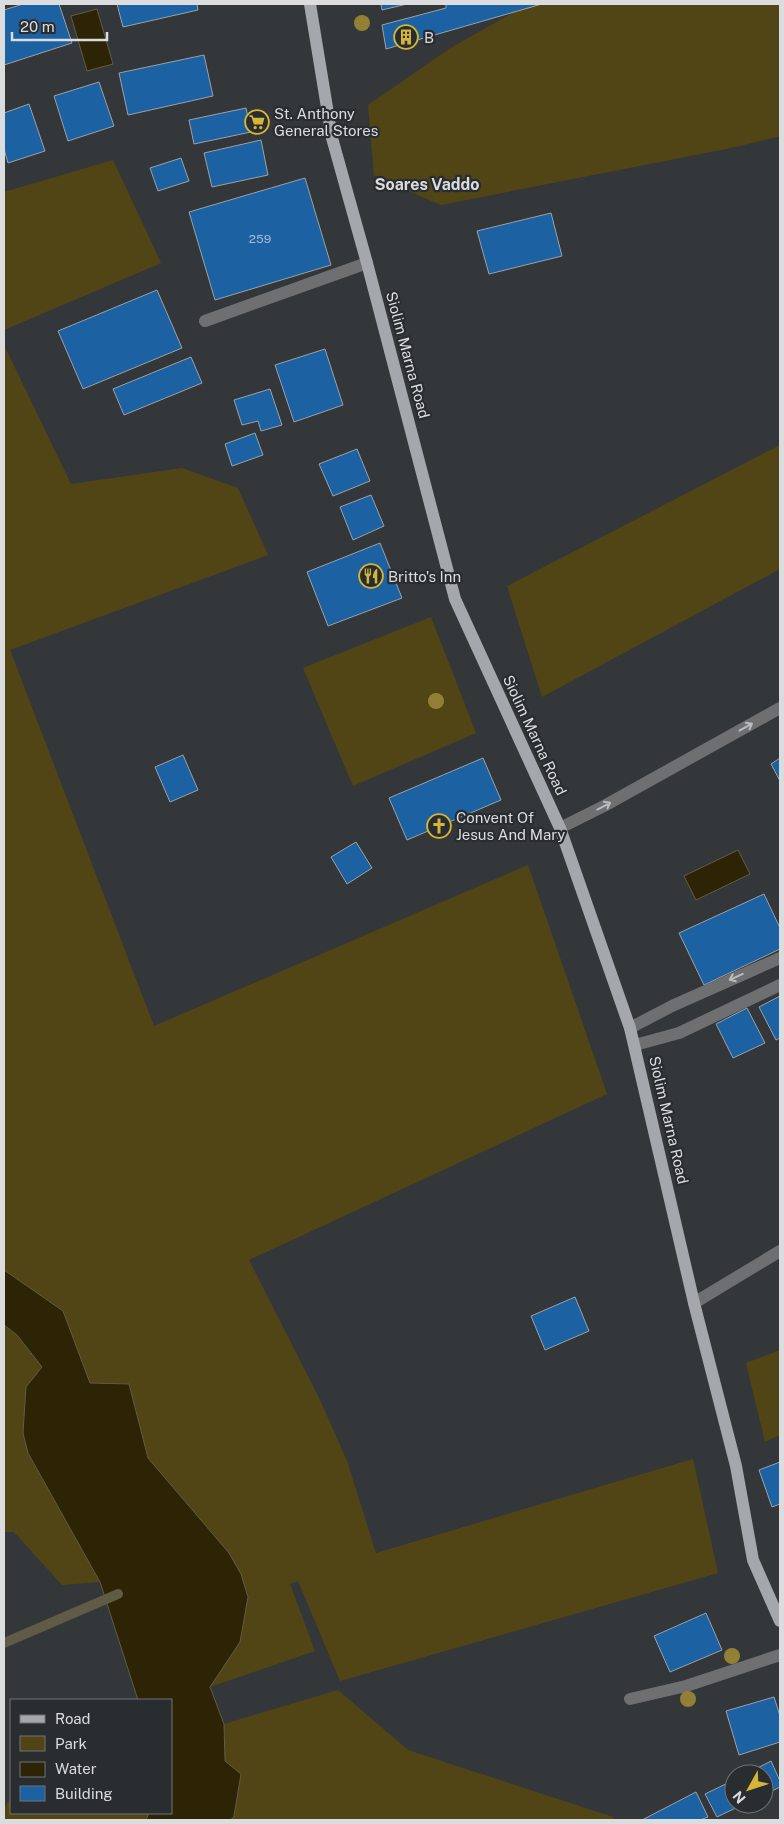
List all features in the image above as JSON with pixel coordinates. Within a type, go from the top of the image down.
[{"type":"main road","name":"Siolim Marna Road","points":[[310,4],[332,138],[367,263],[455,599],[560,828],[630,1028],[694,1303],[736,1466],[753,1560],[780,1621]]},
{"type":"street","points":[[205,321],[367,263]]},
{"type":"street","points":[[560,828],[604,806],[780,708]]},
{"type":"street","points":[[630,1028],[672,1006],[780,958]]},
{"type":"street","points":[[635,1045],[679,1033],[780,985]]},
{"type":"street","points":[[694,1303],[780,1251]]},
{"type":"street","points":[[630,1699],[686,1686],[780,1655]]},
{"type":"green space","points":[[528,4],[780,4],[780,136],[731,148],[441,205],[374,176],[368,105],[449,49]]},
{"type":"green space","points":[[113,160],[161,263],[4,330],[4,192]]},
{"type":"green space","points":[[4,345],[71,484],[182,468],[238,488],[268,555],[10,650],[154,1026],[528,865],[607,1094],[249,1260],[320,1400],[347,1461],[376,1553],[693,1459],[718,1573],[340,1681],[298,1581],[290,1584],[315,1651],[210,1687],[240,1642],[229,1553],[148,1458],[129,1385],[90,1383],[63,1311],[4,1270]]},
{"type":"green space","points":[[780,445],[780,569],[542,697],[507,586]]},
{"type":"green space","points":[[431,617],[476,733],[353,786],[303,668]]},
{"type":"green space","points":[[4,1325],[17,1335],[42,1367],[28,1453],[100,1582],[62,1585],[14,1532],[4,1532]]},
{"type":"green space","points":[[780,1350],[780,1435],[765,1442],[746,1363]]},
{"type":"green space","points":[[338,1690],[408,1750],[613,1817],[614,1820],[231,1820],[234,1816],[241,1774],[225,1761],[224,1724]]},
{"type":"green space","points":[[10,1799],[10,1814],[149,1814],[146,1820],[4,1820],[4,1809]]},
{"type":"water","points":[[97,9],[113,64],[87,71],[71,16]]},
{"type":"water","points":[[738,850],[750,874],[696,900],[684,876]]},
{"type":"water","points":[[4,1270],[63,1311],[90,1383],[129,1384],[148,1458],[229,1553],[241,1574],[248,1597],[240,1642],[210,1687],[224,1724],[225,1761],[241,1774],[234,1816],[231,1820],[146,1820],[149,1814],[172,1814],[172,1699],[138,1699],[100,1582],[28,1453],[23,1433],[26,1387],[42,1367],[17,1335],[4,1325]]},
{"type":"building","points":[[23,4],[59,4],[72,43],[4,65],[4,10]]},
{"type":"building","points":[[117,4],[197,4],[198,10],[123,27]]},
{"type":"building","points":[[381,4],[407,4],[382,10]]},
{"type":"building","name":"B","points":[[446,4],[542,4],[386,49],[382,25],[446,8]]},
{"type":"building","points":[[204,55],[213,96],[128,115],[119,73]]},
{"type":"building","points":[[99,82],[114,126],[68,141],[54,96]]},
{"type":"building","points":[[29,104],[45,151],[8,163],[4,149],[4,113]]},
{"type":"building","points":[[246,108],[251,132],[194,144],[189,120]]},
{"type":"building","points":[[261,140],[268,175],[212,187],[204,153]]},
{"type":"building","points":[[181,158],[189,181],[158,191],[150,168]]},
{"type":"building","points":[[305,178],[331,265],[215,300],[189,212]]},
{"type":"building","points":[[551,213],[562,256],[489,274],[477,231]]},
{"type":"building","points":[[157,290],[182,348],[83,389],[58,331]]},
{"type":"building","points":[[325,349],[343,405],[294,422],[275,365]]},
{"type":"building","points":[[191,357],[202,383],[124,415],[113,389]]},
{"type":"building","points":[[270,389],[282,425],[261,431],[258,421],[242,425],[234,400]]},
{"type":"building","points":[[255,433],[263,455],[232,466],[225,444]]},
{"type":"building","points":[[357,449],[370,481],[333,496],[319,464]]},
{"type":"building","points":[[371,495],[384,526],[353,540],[340,507]]},
{"type":"building","points":[[380,543],[402,598],[328,626],[307,572]]},
{"type":"building","points":[[183,755],[198,790],[170,802],[155,767]]},
{"type":"building","points":[[483,758],[501,800],[407,840],[389,798]]},
{"type":"building","points":[[780,758],[780,781],[771,764]]},
{"type":"building","points":[[356,842],[372,868],[347,884],[331,857]]},
{"type":"building","points":[[764,894],[780,928],[780,949],[704,985],[679,933]]},
{"type":"building","points":[[780,996],[780,1038],[776,1040],[759,1007]]},
{"type":"building","points":[[747,1008],[765,1043],[733,1058],[716,1024]]},
{"type":"building","points":[[575,1297],[589,1331],[545,1350],[531,1316]]},
{"type":"building","points":[[780,1462],[780,1504],[772,1507],[759,1470]]},
{"type":"building","points":[[706,1613],[722,1650],[670,1672],[654,1636]]},
{"type":"building","points":[[774,1697],[780,1716],[780,1742],[739,1755],[726,1711]]},
{"type":"building","points":[[774,1768],[780,1781],[780,1787],[774,1790]]},
{"type":"building","points":[[724,1785],[724,1814],[717,1817],[705,1794]]},
{"type":"building","points":[[696,1792],[708,1817],[700,1820],[642,1820]]},
{"type":"waterway","points":[[4,1643],[118,1594]]},
{"type":"place","name":"B","points":[[406,37]]},
{"type":"place","name":"St. Anthony General Stores","points":[[257,122]]},
{"type":"place","name":"Britto's Inn","points":[[371,576]]},
{"type":"place","name":"Convent Of Jesus And Mary","points":[[439,826]]},
{"type":"district","name":"Soares Vaddo","points":[[427,184]]}]
